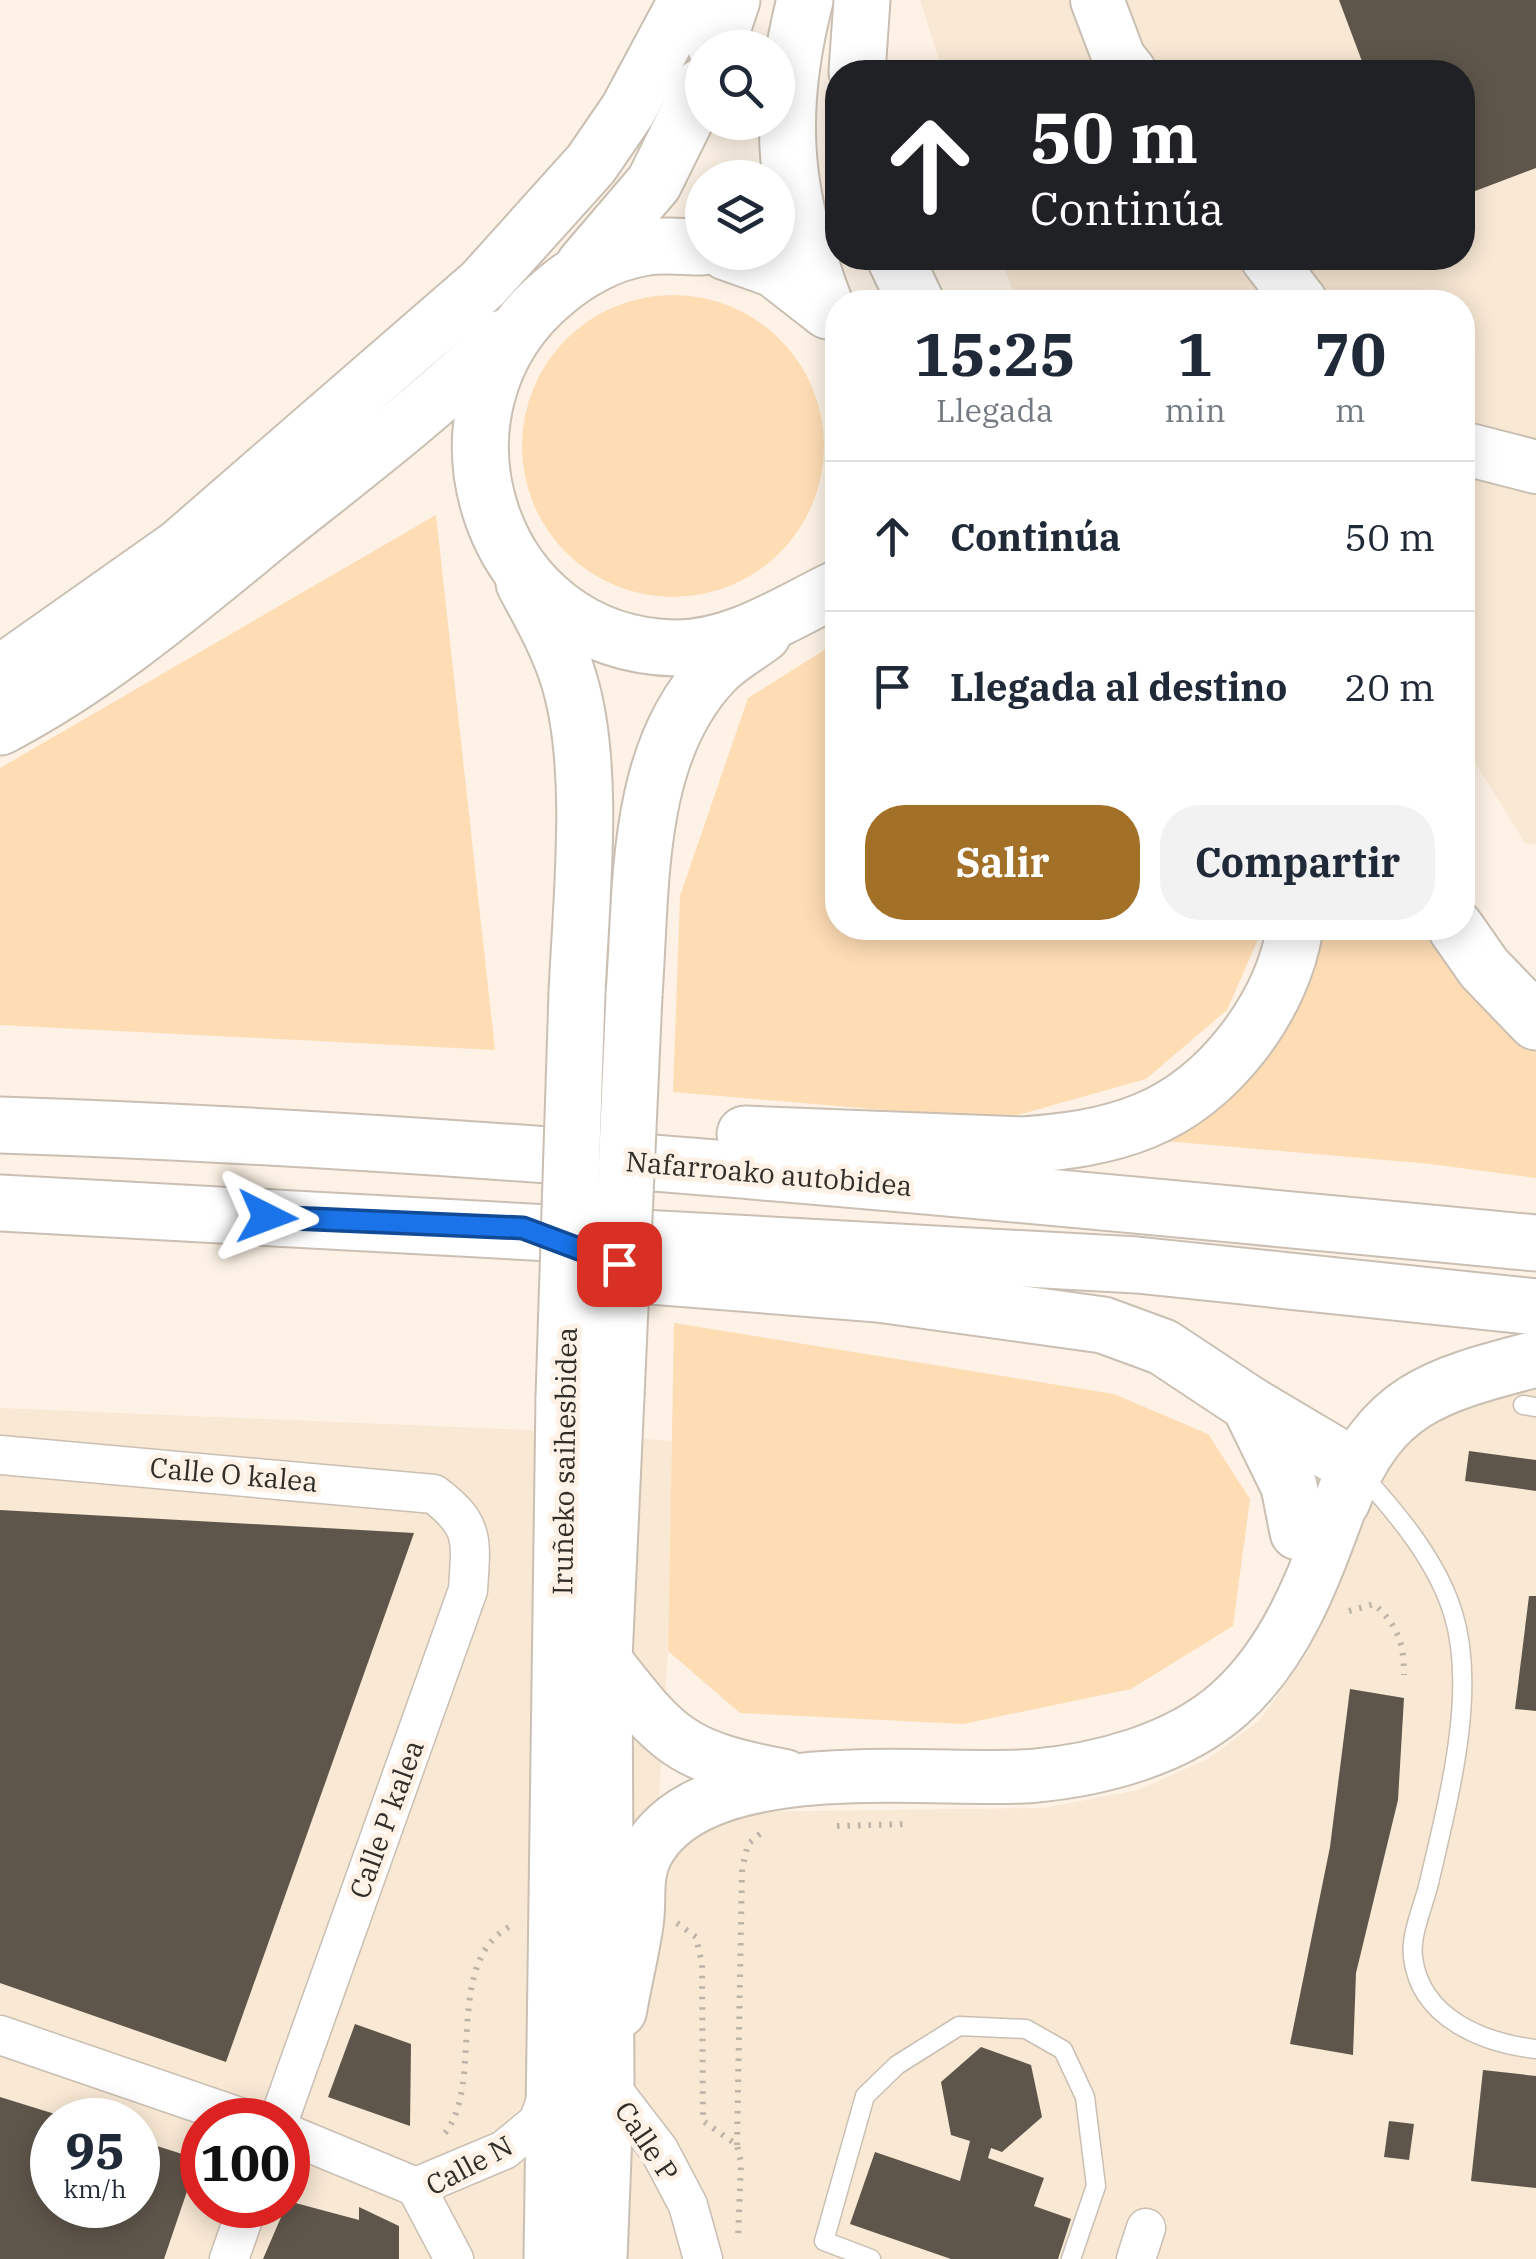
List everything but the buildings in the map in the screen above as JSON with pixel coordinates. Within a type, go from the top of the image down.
[{"type":"highway","points":[[0,674],[180,547],[483,284],[591,164],[628,110],[687,0]]},
{"type":"highway","points":[[722,30],[732,0]]},
{"type":"highway","points":[[805,0],[792,52],[785,150],[806,256],[825,301]]},
{"type":"highway","points":[[858,60],[862,0]]},
{"type":"highway","points":[[0,727],[76,683],[154,626],[455,383],[525,315],[578,272],[654,183],[685,120]]},
{"type":"highway","points":[[578,272],[641,248],[685,247]]},
{"type":"highway","points":[[775,270],[825,312]]},
{"type":"highway","points":[[525,315],[492,371],[477,434],[484,499],[511,558],[555,606],[612,637],[676,648],[740,638],[818,598]]},
{"type":"highway","name":"Iruñeko saihesbidea","points":[[511,558],[554,638],[570,683],[580,754],[583,856],[577,993],[590,1396],[604,1659],[581,2077],[552,2259]]},
{"type":"highway","name":"Iruñeko saihesbidea","points":[[599,2259],[581,2077],[590,1396],[634,995],[647,826],[670,742],[714,671],[818,598]]},
{"type":"highway","points":[[0,1096],[830,1138],[1023,1145],[1067,1141],[1144,1121],[1206,1081],[1258,1021],[1278,985],[1291,940]]},
{"type":"highway","points":[[1464,940],[1484,968],[1536,1022]]},
{"type":"highway","name":"Nafarroako autobidea","points":[[0,1125],[246,1133],[787,1174],[1536,1243]]},
{"type":"highway","points":[[0,1203],[523,1228],[1137,1265],[1536,1307]]},
{"type":"highway","points":[[523,1228],[651,1276],[878,1294],[1103,1324],[1163,1346],[1249,1404],[1361,1490],[1374,1435],[1406,1406],[1467,1377],[1532,1390]]},
{"type":"highway","points":[[1249,1404],[1289,1486],[1298,1532]]},
{"type":"street","points":[[1096,0],[1121,60]]},
{"type":"street","points":[[1475,452],[1536,468]]},
{"type":"street","name":"Calle O kalea","points":[[0,1456],[382,1486],[434,1494],[461,1515]]},
{"type":"street","points":[[1289,1623],[1298,1532],[1361,1490]]},
{"type":"street","points":[[581,2077],[637,1920],[638,1874],[646,1853],[679,1815],[719,1796],[801,1779],[1032,1776],[1121,1759],[1186,1734],[1228,1706],[1265,1666],[1361,1490]]},
{"type":"street","name":"Calle P kalea","points":[[286,2098],[468,1590],[471,1538],[461,1515]]},
{"type":"street","points":[[604,1659],[647,1714],[680,1746],[727,1765],[801,1779]]},
{"type":"street","points":[[0,2035],[184,2098]]},
{"type":"street","name":"Calle N","points":[[454,2259],[416,2186],[504,2150],[538,2122],[581,2077]]},
{"type":"street","name":"Calle P","points":[[581,2077],[659,2150],[720,2255]]},
{"type":"street","points":[[310,2143],[416,2186]]},
{"type":"street","points":[[229,2259],[240,2228]]},
{"type":"lane","points":[[1361,1490],[1428,1560],[1454,1614],[1460,1686],[1454,1773],[1412,1955],[1424,1993],[1458,2027],[1506,2046],[1536,2050]]},
{"type":"lane","points":[[871,2259],[824,2241],[864,2096],[897,2065],[960,2026],[1026,2029],[1062,2050],[1085,2097],[1096,2186],[1071,2259]]},
{"type":"path","points":[[439,2140],[453,2123],[458,2104],[468,2012],[480,1962],[501,1930],[521,1920]]},
{"type":"path","points":[[661,1920],[688,1927],[696,1937],[702,1964],[703,2121],[737,2145],[741,2162],[720,2255]]},
{"type":"shaded area","points":[[920,0],[1536,0],[1536,844],[1525,843],[1475,762],[1475,290],[1014,290],[1006,270],[1475,270],[1475,60],[939,60]]},
{"type":"shaded area","points":[[673,295],[731,307],[780,339],[812,388],[824,446],[812,504],[780,553],[731,585],[673,597],[615,585],[566,553],[534,504],[522,446],[534,388],[566,339],[615,307]]},
{"type":"shaded area","points":[[436,515],[495,1050],[0,1025],[0,768]]},
{"type":"shaded area","points":[[825,650],[825,940],[1258,940],[1227,1010],[1146,1079],[1000,1120],[673,1092],[680,896],[748,698]]},
{"type":"shaded area","points":[[1311,940],[1429,940],[1445,962],[1536,1045],[1536,1178],[1431,1164],[1165,1141]]},
{"type":"shaded area","points":[[674,1323],[1114,1394],[1208,1434],[1250,1499],[1233,1626],[1131,1689],[963,1724],[740,1713],[668,1651]]},
{"type":"shaded area","points":[[1536,1381],[1536,2259],[0,2259],[0,1408],[530,1430],[672,1441],[668,1651],[654,1879],[668,1855],[707,1829],[750,1812],[1044,1808],[1138,1790],[1208,1759],[1260,1720],[1307,1654],[1380,1464],[1422,1419]]},
{"type":"route","points":[[267,1217],[523,1228],[619,1264]]}]
